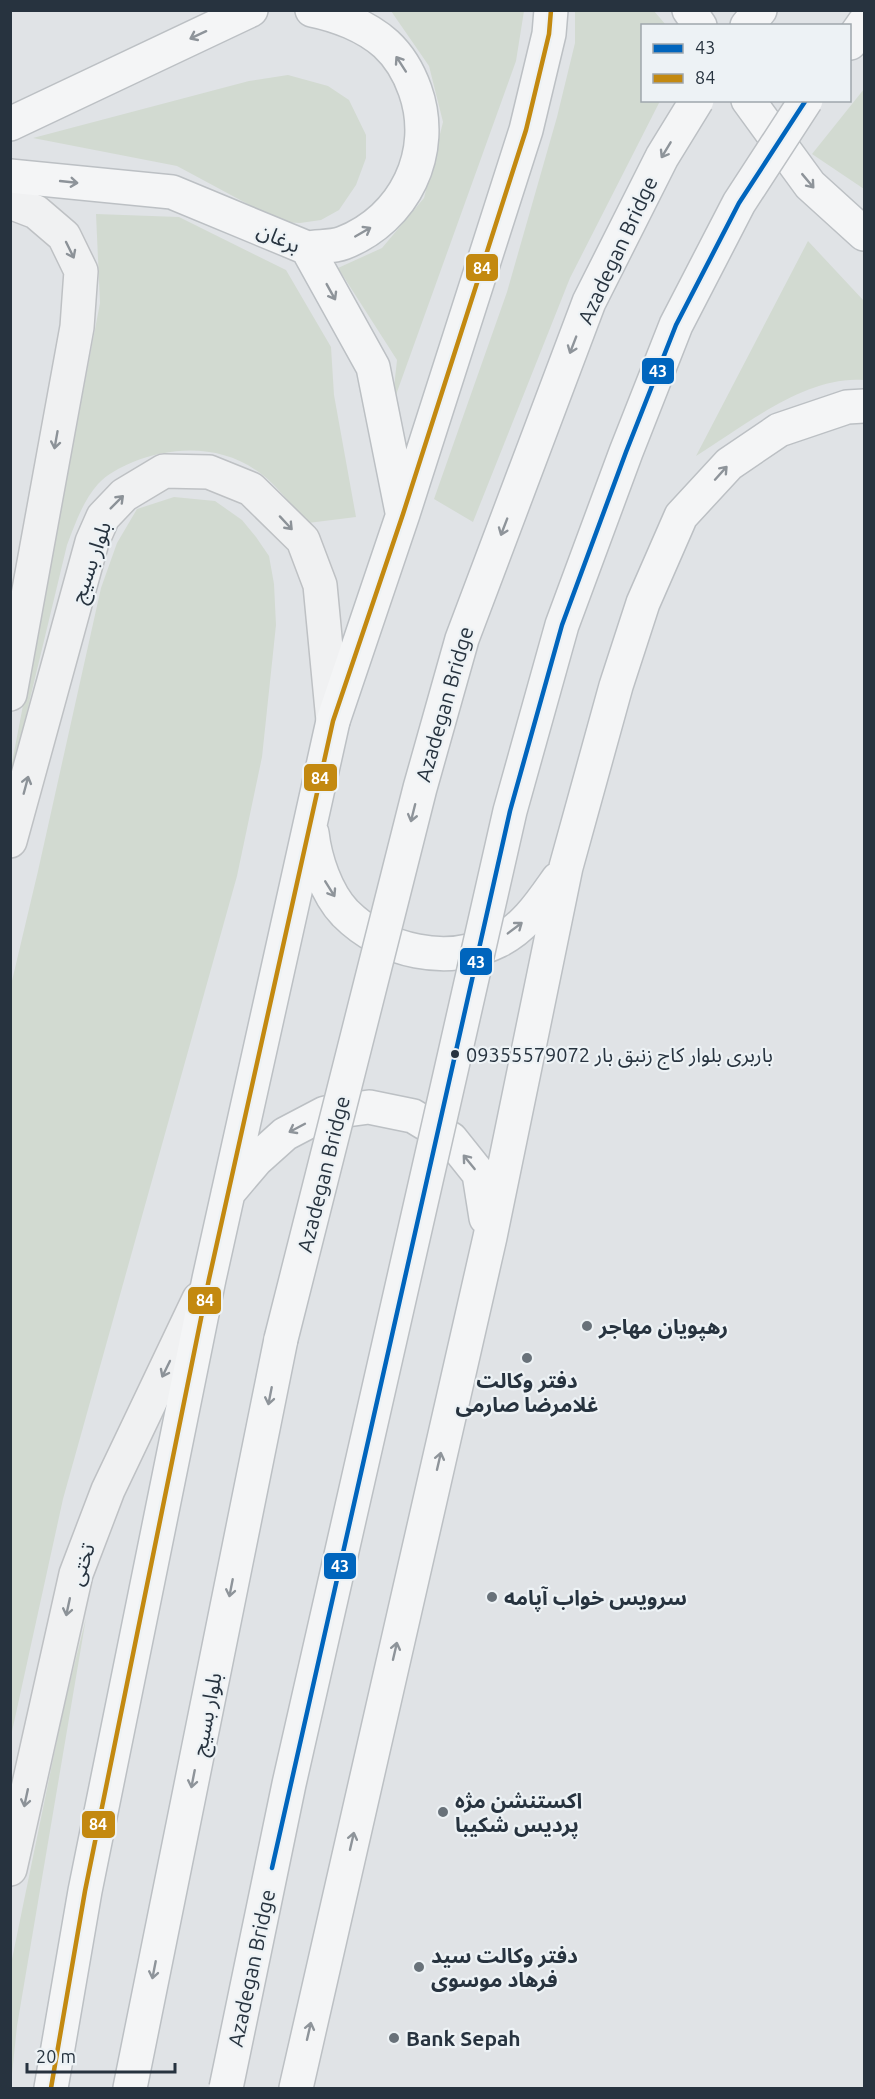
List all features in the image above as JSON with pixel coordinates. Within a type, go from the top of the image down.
[{"type":"main road","points":[[10,124],[251,10]]},
{"type":"main road","points":[[307,248],[341,244],[380,222],[408,188],[421,146],[423,123],[419,102],[411,81],[401,62],[387,45],[369,31],[312,10]]},
{"type":"main road","points":[[51,2088],[87,1880],[226,1195],[333,721],[403,514],[525,130],[549,34],[551,10]]},
{"type":"main road","points":[[689,10],[699,24]]},
{"type":"main road","points":[[749,24],[760,10]]},
{"type":"main road","points":[[851,40],[864,23]]},
{"type":"main road","name":"Azadegan Bridge","points":[[281,1339],[420,788],[462,639],[589,302],[662,157],[696,102]]},
{"type":"main road","points":[[749,102],[810,184],[861,230]]},
{"type":"main road","name":"Azadegan Bridge","points":[[226,2088],[289,1784],[510,811],[562,625],[676,325],[740,203],[805,102]]},
{"type":"main road","name":"برغان","points":[[10,176],[172,192],[307,248],[373,367],[403,514]]},
{"type":"main road","points":[[296,2088],[490,1237],[566,867],[616,686],[643,603],[681,516],[729,464],[779,430],[847,407],[864,406]]},
{"type":"main road","points":[[316,792],[312,835],[321,876],[344,912],[377,938],[416,952],[458,954],[498,941],[532,916],[566,867]]},
{"type":"main road","points":[[226,1195],[256,1160],[285,1134],[325,1113],[369,1107],[413,1116],[451,1139],[479,1174],[490,1237]]},
{"type":"main road","name":"بلوار بسیج","points":[[130,2088],[281,1339]]},
{"type":"street","points":[[10,202],[36,212],[64,236],[81,271],[77,327],[10,694]]},
{"type":"street","name":"بلوار بسیج","points":[[10,841],[92,542],[103,517],[124,495],[164,471],[209,472],[251,489],[303,540],[320,585],[333,721]]},
{"type":"street","name":"تختی","points":[[10,1869],[76,1574],[108,1490],[209,1279]]},
{"type":"shaded area","points":[[391,11],[524,11],[516,61],[392,406],[397,360],[338,268],[382,248],[424,198],[443,122],[429,66]]},
{"type":"shaded area","points":[[575,11],[654,11],[665,24],[641,24],[641,102],[659,102],[570,278],[473,522],[434,499],[507,292],[557,117],[575,43]]},
{"type":"shaded area","points":[[288,75],[328,86],[349,100],[366,135],[366,158],[356,185],[339,210],[321,220],[300,223],[281,222],[177,166],[33,138],[249,81]]},
{"type":"shaded area","points":[[864,89],[864,189],[812,154]]},
{"type":"shaded area","points":[[96,214],[179,217],[286,270],[331,347],[334,395],[356,517],[308,523],[264,476],[233,458],[217,453],[184,451],[150,456],[133,462],[106,477],[88,498],[67,545],[11,778],[11,768],[100,303]]},
{"type":"shaded area","points":[[808,241],[864,301],[864,380],[842,381],[798,394],[755,417],[696,456]]},
{"type":"shaded area","points":[[174,497],[215,501],[242,520],[269,556],[274,584],[276,625],[262,757],[237,876],[63,1499],[11,1736],[11,985],[101,588],[117,543],[137,509]]},
{"type":"shaded area","points":[[86,1618],[17,2026],[11,2084],[11,1964],[64,1706]]},
{"type":"transit line","name":"84","points":[[51,2088],[85,1891],[209,1279],[333,721],[403,514],[526,130],[549,34],[551,10]]},
{"type":"transit line","name":"43","points":[[272,1868],[510,811],[562,625],[676,325],[739,203],[805,102]]},
{"type":"place","name":"باربری بلوار کاج زنبق بار 09355579072","points":[[455,1054]]},
{"type":"place","name":"رهپویان مهاجر","points":[[587,1326]]},
{"type":"place","name":"دفتر وکالت غلامرضا صارمی","points":[[527,1358]]},
{"type":"place","name":"سرویس خواب آپامه","points":[[492,1597]]},
{"type":"place","name":"اکستنشن مژه پردیس شکیبا","points":[[443,1812]]},
{"type":"place","name":"دفتر وکالت سید فرهاد موسوی","points":[[419,1967]]},
{"type":"place","name":"Bank Sepah","points":[[394,2038]]}]
